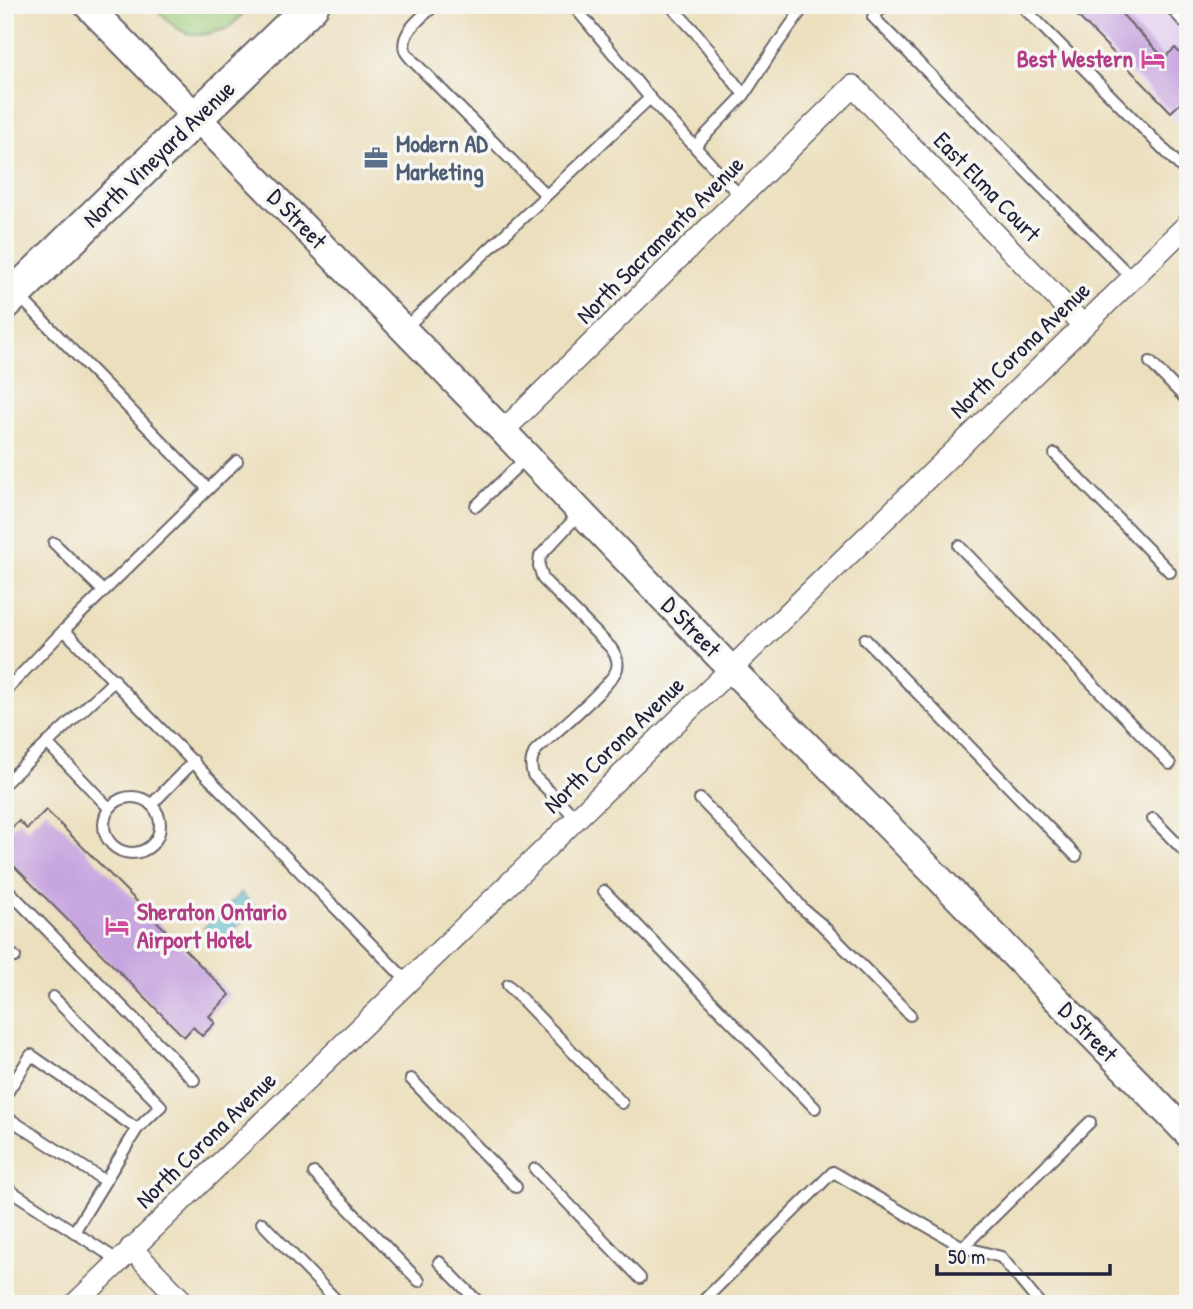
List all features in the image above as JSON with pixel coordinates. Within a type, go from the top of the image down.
[{"type":"main road","name":"North Vineyard Avenue","points":[[10,298],[312,5]]},
{"type":"street","name":"D Street","points":[[87,5],[731,669],[1188,1135]]},
{"type":"street","name":"North Sacramento Avenue","points":[[503,431],[853,86]]},
{"type":"street","name":"East Elma Court","points":[[853,86],[1083,325]]},
{"type":"street","name":"North Corona Avenue","points":[[75,1304],[1188,224]]},
{"type":"street","points":[[125,1255],[185,1304]]},
{"type":"lane","points":[[435,5],[414,24],[406,39],[405,50],[546,195]]},
{"type":"lane","points":[[573,5],[650,98],[741,197]]},
{"type":"lane","points":[[670,5],[698,35],[744,95]]},
{"type":"lane","points":[[695,146],[744,95],[805,5]]},
{"type":"lane","points":[[885,5],[873,17],[1132,278]]},
{"type":"lane","points":[[1021,5],[1188,174]]},
{"type":"lane","points":[[1168,5],[1188,26]]},
{"type":"lane","points":[[404,329],[650,98]]},
{"type":"lane","points":[[10,298],[208,489]]},
{"type":"lane","points":[[1150,362],[1188,401]]},
{"type":"lane","points":[[1055,454],[1170,572]]},
{"type":"lane","points":[[477,506],[528,457]]},
{"type":"lane","points":[[5,691],[236,461]]},
{"type":"lane","points":[[576,818],[533,775],[531,766],[536,750],[605,687],[617,670],[618,659],[611,648],[544,579],[539,566],[540,556],[547,547],[581,512]]},
{"type":"lane","points":[[54,543],[103,592]]},
{"type":"lane","points":[[959,546],[1170,764]]},
{"type":"lane","points":[[64,630],[407,981]]},
{"type":"lane","points":[[865,639],[1076,856]]},
{"type":"lane","points":[[5,783],[115,680]]},
{"type":"lane","points":[[47,743],[109,808]]},
{"type":"lane","points":[[151,805],[194,761]]},
{"type":"lane","points":[[125,797],[143,799],[157,812],[160,822],[155,840],[141,852],[132,853],[115,848],[105,834],[103,825],[109,808],[125,797]]},
{"type":"lane","points":[[700,799],[803,909],[821,924],[910,1016]]},
{"type":"lane","points":[[1153,819],[1188,855]]},
{"type":"lane","points":[[1179,846],[1188,838]]},
{"type":"lane","points":[[5,887],[194,1080]]},
{"type":"lane","points":[[604,891],[814,1108]]},
{"type":"lane","points":[[5,949],[15,957]]},
{"type":"lane","points":[[508,985],[622,1103]]},
{"type":"lane","points":[[53,997],[161,1105],[137,1129],[74,1232]]},
{"type":"lane","points":[[5,1096],[31,1055],[137,1129]]},
{"type":"lane","points":[[411,1079],[516,1187]]},
{"type":"lane","points":[[5,1116],[105,1181]]},
{"type":"lane","points":[[963,1247],[1090,1122]]},
{"type":"lane","points":[[535,1169],[640,1278]]},
{"type":"lane","points":[[700,1304],[833,1172],[963,1247],[1001,1257],[1040,1304]]},
{"type":"lane","points":[[314,1173],[419,1281]]},
{"type":"lane","points":[[5,1187],[74,1232],[125,1255]]},
{"type":"lane","points":[[262,1223],[340,1304]]},
{"type":"lane","points":[[439,1262],[480,1304]]},
{"type":"shaded area","points":[[1062,5],[1188,5],[1188,132],[1185,131]]},
{"type":"green space","points":[[152,5],[179,5],[182,8],[185,5],[213,5],[218,10],[223,5],[251,5],[226,29],[195,35],[180,30]]},
{"type":"water","points":[[241,893],[256,908],[219,944],[204,928]]},
{"type":"building","name":"Best Western","points":[[1067,5],[1113,5],[1164,58],[1175,48],[1188,61],[1188,96],[1171,112]]},
{"type":"building","name":"Sheraton Ontario Airport Hotel","points":[[46,810],[230,995],[209,1016],[215,1023],[202,1036],[193,1027],[184,1037],[5,857],[5,834],[19,821],[27,829]]},
{"type":"place","name":"Best Western","points":[[1153,59]]},
{"type":"place","name":"Modern AD Marketing","points":[[376,158]]},
{"type":"place","name":"Sheraton Ontario Airport Hotel","points":[[117,926]]}]
